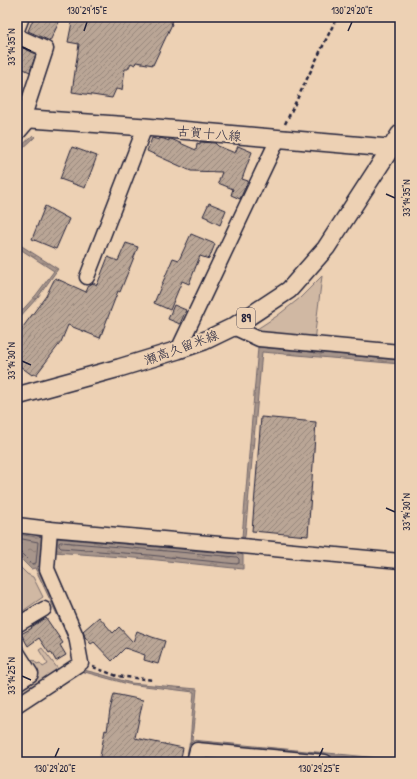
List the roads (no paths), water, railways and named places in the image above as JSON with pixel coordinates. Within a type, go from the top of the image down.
[{"type":"main road","name":"古賀十八線","points":[[23,119],[145,127],[396,149]]},
{"type":"main road","name":"瀬高久留米線","points":[[17,396],[119,368],[204,341],[233,327],[289,290],[326,248],[396,149],[400,134]]},
{"type":"street","points":[[17,30],[22,17]]},
{"type":"street","points":[[17,36],[46,49],[17,134]]},
{"type":"street","points":[[88,277],[145,127]]},
{"type":"street","points":[[178,350],[278,139]]},
{"type":"street","points":[[233,327],[259,338],[400,352]]},
{"type":"street","points":[[17,526],[400,561]]},
{"type":"street","points":[[17,705],[81,663],[76,636],[47,569],[50,529]]},
{"type":"street","points":[[17,625],[44,609]]},
{"type":"street","points":[[17,652],[31,674],[17,683]]},
{"type":"street","points":[[194,762],[197,750],[325,762]]},
{"type":"water","points":[[33,135],[35,137],[17,154],[17,150]]},
{"type":"water","points":[[17,243],[58,269],[38,297],[17,320],[17,316],[36,295],[54,271],[17,247]]},
{"type":"water","points":[[258,347],[400,360],[400,364],[262,352],[245,536],[243,542],[240,540],[242,537]]},
{"type":"water","points":[[17,534],[36,537],[43,536],[40,566],[37,567],[72,639],[74,653],[35,568],[31,569],[17,555]]},
{"type":"water","points":[[55,538],[235,554],[237,551],[243,555],[243,569],[148,559],[54,552]]},
{"type":"water","points":[[83,668],[84,670],[131,683],[197,689],[192,740],[400,760],[400,762],[190,743],[194,692],[128,684],[81,671]]},
{"type":"waterway","points":[[187,762],[191,743]]}]
